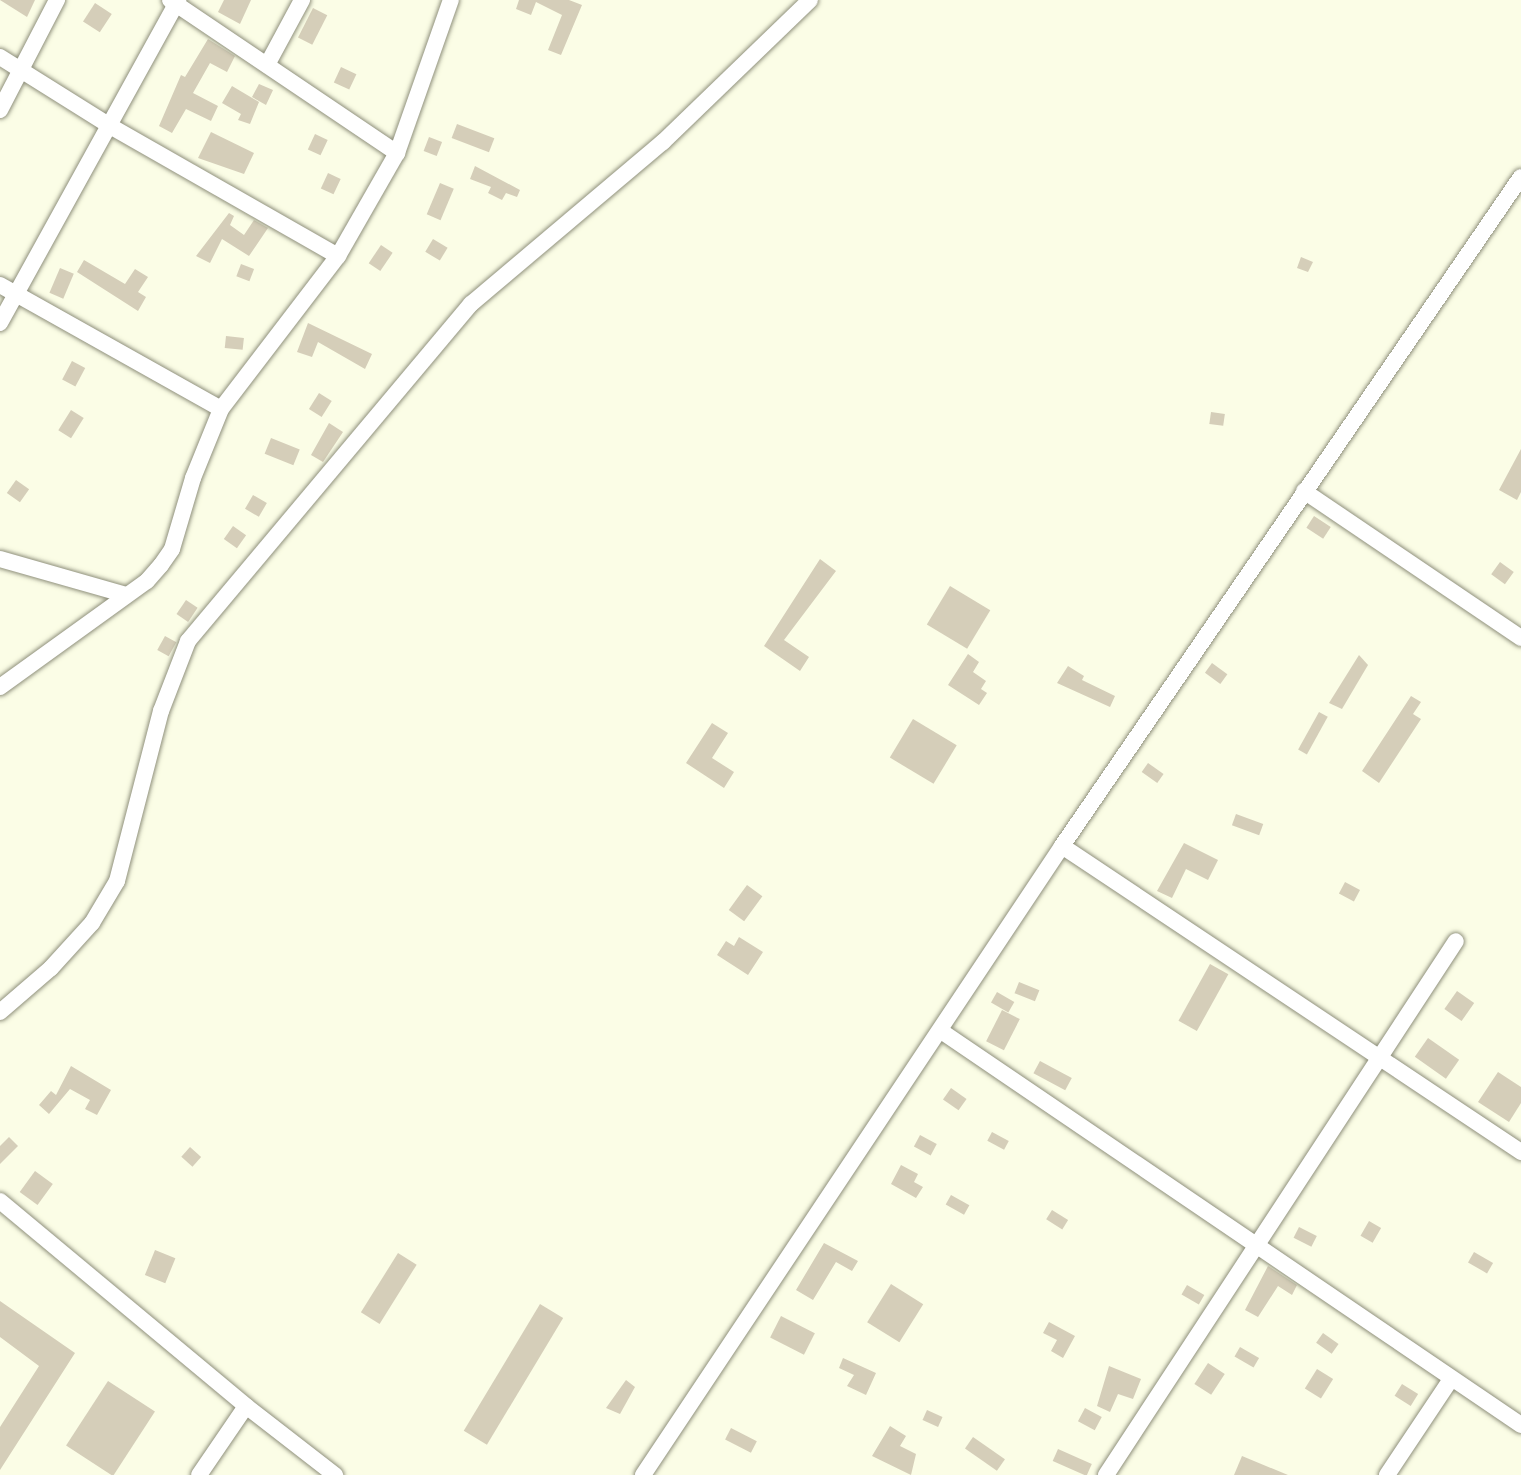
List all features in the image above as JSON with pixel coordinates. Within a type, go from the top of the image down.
[{"type":"street","points":[[0,110],[57,0]]},
{"type":"street","points":[[267,65],[302,0]]},
{"type":"street","points":[[0,687],[147,581],[172,549],[193,478],[222,409],[338,256],[397,153],[452,0]]},
{"type":"street","points":[[0,1012],[51,968],[92,923],[117,881],[161,711],[188,641],[471,304],[663,142],[810,0]]},
{"type":"street","points":[[0,323],[110,125],[175,1],[397,153]]},
{"type":"street","points":[[0,57],[110,125],[338,256]]},
{"type":"street","points":[[643,1475],[1062,846],[1521,177]]},
{"type":"street","points":[[0,285],[222,409]]},
{"type":"street","points":[[1304,491],[1521,638]]},
{"type":"street","points":[[0,559],[126,595]]},
{"type":"street","points":[[1062,846],[1521,1152]]},
{"type":"street","points":[[1106,1475],[1456,941]]},
{"type":"street","points":[[941,1031],[1258,1243],[1521,1425]]},
{"type":"street","points":[[0,1201],[246,1406],[335,1475]]},
{"type":"street","points":[[1387,1475],[1451,1379]]},
{"type":"street","points":[[199,1475],[246,1406]]},
{"type":"building","points":[[0,0],[35,0],[27,17]]},
{"type":"building","points":[[224,0],[251,0],[240,24],[218,12]]},
{"type":"building","points":[[519,0],[569,0],[582,5],[561,55],[548,50],[562,15],[536,2],[531,15],[516,9]]},
{"type":"building","points":[[95,3],[112,14],[100,32],[83,21]]},
{"type":"building","points":[[313,8],[327,15],[312,45],[298,37]]},
{"type":"building","points":[[208,39],[235,56],[227,72],[210,63],[193,93],[218,106],[211,121],[186,109],[172,133],[159,126],[181,75],[185,77]]},
{"type":"building","points":[[341,67],[356,74],[349,90],[334,82]]},
{"type":"building","points":[[259,84],[273,90],[266,105],[252,97]]},
{"type":"building","points":[[232,86],[259,102],[250,124],[238,120],[241,114],[222,103]]},
{"type":"building","points":[[457,124],[494,138],[489,152],[452,138]]},
{"type":"building","points":[[211,132],[254,153],[244,174],[198,158]]},
{"type":"building","points":[[315,134],[328,140],[321,155],[308,149]]},
{"type":"building","points":[[429,137],[442,142],[437,156],[424,151]]},
{"type":"building","points":[[475,166],[520,190],[517,197],[506,193],[502,200],[488,193],[491,187],[470,179]]},
{"type":"building","points":[[328,173],[341,179],[334,194],[321,188]]},
{"type":"building","points":[[440,183],[454,189],[441,220],[427,214]]},
{"type":"building","points":[[229,213],[234,216],[230,225],[244,235],[254,220],[268,228],[249,256],[222,239],[210,263],[196,256]]},
{"type":"building","points":[[433,239],[448,248],[440,261],[425,252]]},
{"type":"building","points":[[381,245],[393,253],[380,271],[369,263]]},
{"type":"building","points":[[1301,257],[1313,262],[1308,272],[1297,268]]},
{"type":"building","points":[[84,260],[125,284],[135,269],[148,277],[138,292],[146,297],[138,311],[77,272]]},
{"type":"building","points":[[241,264],[254,269],[249,281],[236,276]]},
{"type":"building","points":[[60,268],[74,274],[63,299],[49,293]]},
{"type":"building","points":[[308,323],[372,354],[365,369],[318,342],[312,357],[297,352]]},
{"type":"building","points":[[226,336],[244,338],[243,350],[225,348]]},
{"type":"building","points":[[72,361],[85,368],[75,387],[62,380]]},
{"type":"building","points":[[319,393],[332,401],[322,417],[309,409]]},
{"type":"building","points":[[71,410],[84,418],[71,438],[58,430]]},
{"type":"building","points":[[1211,412],[1225,414],[1223,426],[1209,424]]},
{"type":"building","points":[[329,423],[343,432],[323,462],[311,455]]},
{"type":"building","points":[[271,438],[300,450],[293,465],[265,454]]},
{"type":"building","points":[[1521,449],[1521,492],[1517,500],[1499,490]]},
{"type":"building","points":[[16,480],[29,489],[20,502],[7,493]]},
{"type":"building","points":[[253,495],[267,503],[259,517],[245,509]]},
{"type":"building","points":[[1314,516],[1331,527],[1323,539],[1306,528]]},
{"type":"building","points":[[233,526],[246,535],[237,548],[224,539]]},
{"type":"building","points":[[820,559],[836,571],[784,640],[809,657],[800,671],[764,646]]},
{"type":"building","points":[[1500,562],[1514,572],[1505,584],[1491,574]]},
{"type":"building","points":[[950,586],[990,610],[967,649],[927,625]]},
{"type":"building","points":[[186,600],[198,608],[188,622],[176,614]]},
{"type":"building","points":[[165,636],[176,642],[169,656],[157,650]]},
{"type":"building","points":[[968,654],[979,662],[973,672],[986,681],[981,689],[987,693],[979,705],[948,685]]},
{"type":"building","points":[[1359,655],[1368,665],[1342,709],[1329,703]]},
{"type":"building","points":[[1212,663],[1227,674],[1220,684],[1205,673]]},
{"type":"building","points":[[1068,666],[1084,676],[1082,680],[1115,696],[1110,707],[1057,683]]},
{"type":"building","points":[[1411,696],[1421,702],[1413,714],[1421,719],[1379,783],[1362,771]]},
{"type":"building","points":[[1319,712],[1328,717],[1307,754],[1298,750]]},
{"type":"building","points":[[913,719],[957,745],[934,784],[890,758]]},
{"type":"building","points":[[712,723],[728,733],[712,758],[734,772],[724,788],[686,763]]},
{"type":"building","points":[[1148,763],[1164,774],[1157,783],[1142,772]]},
{"type":"building","points":[[1236,814],[1263,824],[1259,835],[1232,825]]},
{"type":"building","points":[[1184,843],[1218,860],[1208,880],[1186,869],[1172,898],[1157,891]]},
{"type":"building","points":[[1345,882],[1360,890],[1354,901],[1339,893]]},
{"type":"building","points":[[747,885],[762,896],[744,921],[729,910]]},
{"type":"building","points":[[739,937],[763,952],[748,975],[717,955],[726,941],[734,946]]},
{"type":"building","points":[[1210,964],[1228,974],[1197,1031],[1178,1021]]},
{"type":"building","points":[[1019,982],[1039,990],[1035,1001],[1015,993]]},
{"type":"building","points":[[1457,991],[1474,1003],[1462,1021],[1444,1009]]},
{"type":"building","points":[[997,992],[1014,1002],[1008,1012],[991,1002]]},
{"type":"building","points":[[1002,1010],[1020,1019],[1004,1050],[986,1041]]},
{"type":"building","points":[[1428,1038],[1459,1060],[1446,1079],[1415,1057]]},
{"type":"building","points":[[1040,1061],[1072,1078],[1065,1090],[1033,1073]]},
{"type":"building","points":[[71,1066],[111,1090],[97,1115],[85,1109],[90,1100],[70,1089],[49,1114],[39,1105],[51,1091],[56,1095]]},
{"type":"building","points":[[1498,1072],[1521,1087],[1521,1103],[1509,1122],[1478,1102]]},
{"type":"building","points":[[951,1088],[967,1099],[959,1110],[943,1099]]},
{"type":"building","points":[[992,1132],[1009,1141],[1004,1150],[987,1141]]},
{"type":"building","points":[[920,1135],[937,1144],[931,1155],[914,1146]]},
{"type":"building","points":[[9,1137],[18,1146],[0,1164],[0,1146]]},
{"type":"building","points":[[190,1147],[201,1157],[192,1167],[181,1157]]},
{"type":"building","points":[[901,1165],[918,1174],[914,1182],[923,1187],[916,1198],[891,1184]]},
{"type":"building","points":[[35,1171],[53,1184],[38,1205],[20,1192]]},
{"type":"building","points":[[951,1195],[969,1205],[964,1215],[946,1205]]},
{"type":"building","points":[[1052,1210],[1068,1220],[1062,1229],[1046,1219]]},
{"type":"building","points":[[1369,1221],[1381,1228],[1373,1243],[1360,1236]]},
{"type":"building","points":[[1299,1227],[1317,1236],[1311,1247],[1294,1238]]},
{"type":"building","points":[[824,1243],[858,1261],[852,1271],[836,1262],[813,1300],[796,1290]]},
{"type":"building","points":[[155,1250],[175,1258],[165,1283],[145,1275]]},
{"type":"building","points":[[1474,1252],[1493,1263],[1487,1273],[1468,1262]]},
{"type":"building","points":[[398,1253],[417,1265],[380,1324],[361,1312]]},
{"type":"building","points":[[1268,1266],[1297,1285],[1292,1295],[1278,1286],[1258,1317],[1245,1310]]},
{"type":"building","points":[[891,1284],[923,1304],[899,1342],[867,1322]]},
{"type":"building","points":[[1187,1285],[1204,1295],[1199,1305],[1182,1295]]},
{"type":"building","points":[[0,1301],[75,1353],[0,1470],[0,1427],[39,1366],[0,1337]]},
{"type":"building","points":[[540,1304],[563,1318],[487,1445],[464,1431]]},
{"type":"building","points":[[781,1316],[815,1333],[804,1355],[770,1337]]},
{"type":"building","points":[[1049,1322],[1075,1336],[1063,1358],[1051,1351],[1057,1340],[1043,1333]]},
{"type":"building","points":[[1323,1333],[1339,1344],[1332,1354],[1316,1343]]},
{"type":"building","points":[[1240,1347],[1259,1358],[1254,1368],[1234,1357]]},
{"type":"building","points":[[843,1358],[876,1373],[866,1395],[847,1386],[854,1375],[839,1368]]},
{"type":"building","points":[[1208,1363],[1225,1374],[1211,1395],[1194,1384]]},
{"type":"building","points":[[1109,1366],[1141,1379],[1133,1399],[1118,1394],[1110,1412],[1097,1406]]},
{"type":"building","points":[[1317,1369],[1333,1379],[1321,1399],[1305,1389]]},
{"type":"building","points":[[626,1380],[635,1387],[620,1414],[606,1408]]},
{"type":"building","points":[[108,1381],[155,1411],[114,1475],[66,1446]]},
{"type":"building","points":[[1402,1384],[1418,1394],[1411,1406],[1395,1396]]},
{"type":"building","points":[[1085,1408],[1102,1417],[1095,1430],[1078,1421]]},
{"type":"building","points":[[927,1410],[943,1417],[938,1427],[923,1420]]},
{"type":"building","points":[[890,1426],[906,1436],[900,1446],[916,1454],[911,1475],[872,1456]]},
{"type":"building","points":[[731,1428],[757,1441],[751,1453],[725,1440]]},
{"type":"building","points":[[973,1437],[1005,1459],[997,1471],[965,1448]]},
{"type":"building","points":[[1058,1449],[1092,1464],[1084,1475],[1053,1461]]},
{"type":"building","points":[[1242,1456],[1288,1475],[1234,1475]]}]
